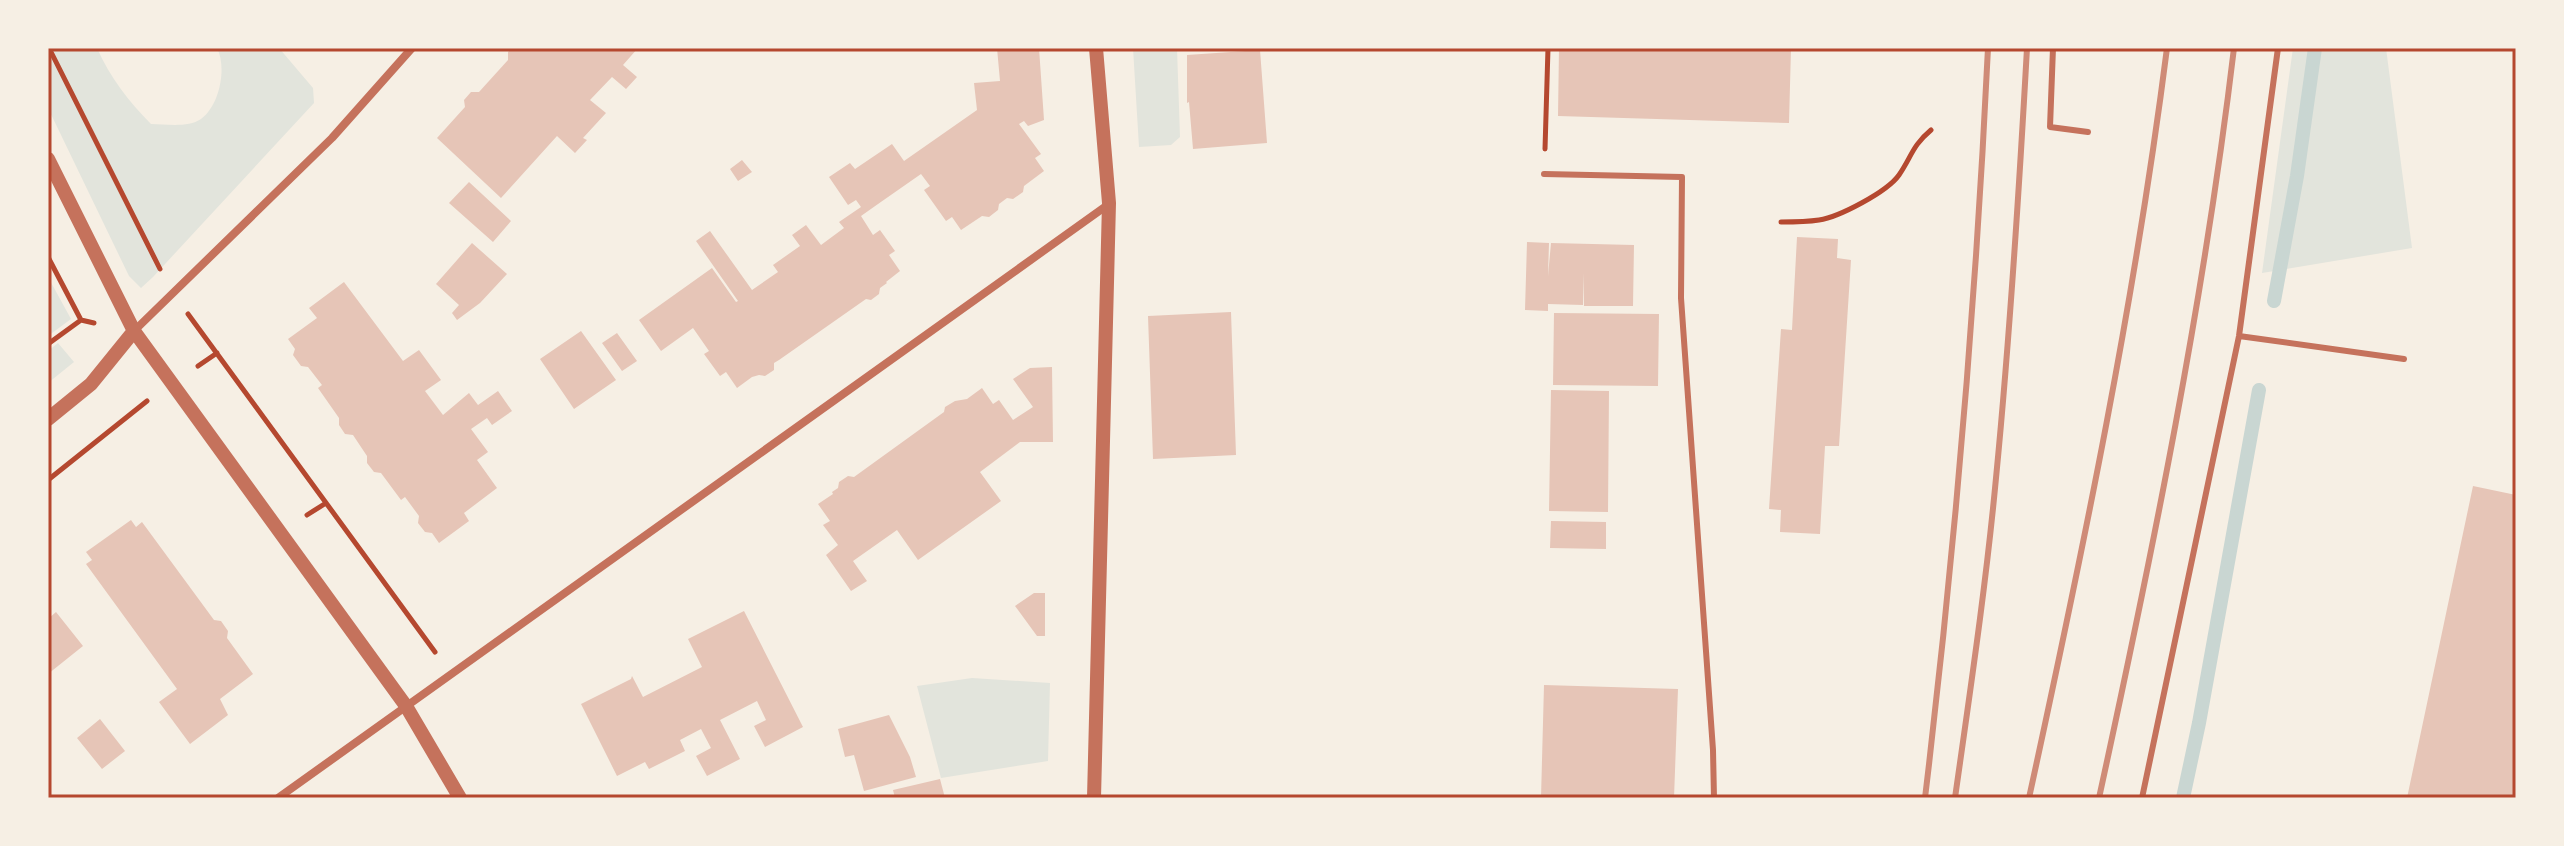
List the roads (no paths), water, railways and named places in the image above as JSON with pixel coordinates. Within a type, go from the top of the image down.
[{"type":"street","points":[[48,419],[91,384],[134,331],[332,138],[412,48]]},
{"type":"street","points":[[1094,798],[1109,203],[1096,48]]},
{"type":"street","points":[[48,159],[134,331],[406,706],[460,798]]},
{"type":"street","points":[[278,798],[1109,203]]},
{"type":"lane","points":[[2053,48],[2050,127],[2088,132]]},
{"type":"lane","points":[[2142,798],[2239,336],[2278,48]]},
{"type":"lane","points":[[1544,174],[1682,177],[1681,298],[1714,798]]},
{"type":"lane","points":[[2239,336],[2404,359]]},
{"type":"waterway","points":[[2274,301],[2297,176],[2315,48]]},
{"type":"waterway","points":[[2183,798],[2259,390]]},
{"type":"railway","points":[[1925,798],[1963,424],[1988,48]]},
{"type":"railway","points":[[1955,798],[1996,478],[2014,263],[2027,48]]},
{"type":"railway","points":[[2029,798],[2124,331],[2167,48]]},
{"type":"railway","points":[[2099,798],[2176,424],[2208,237],[2234,48]]}]
